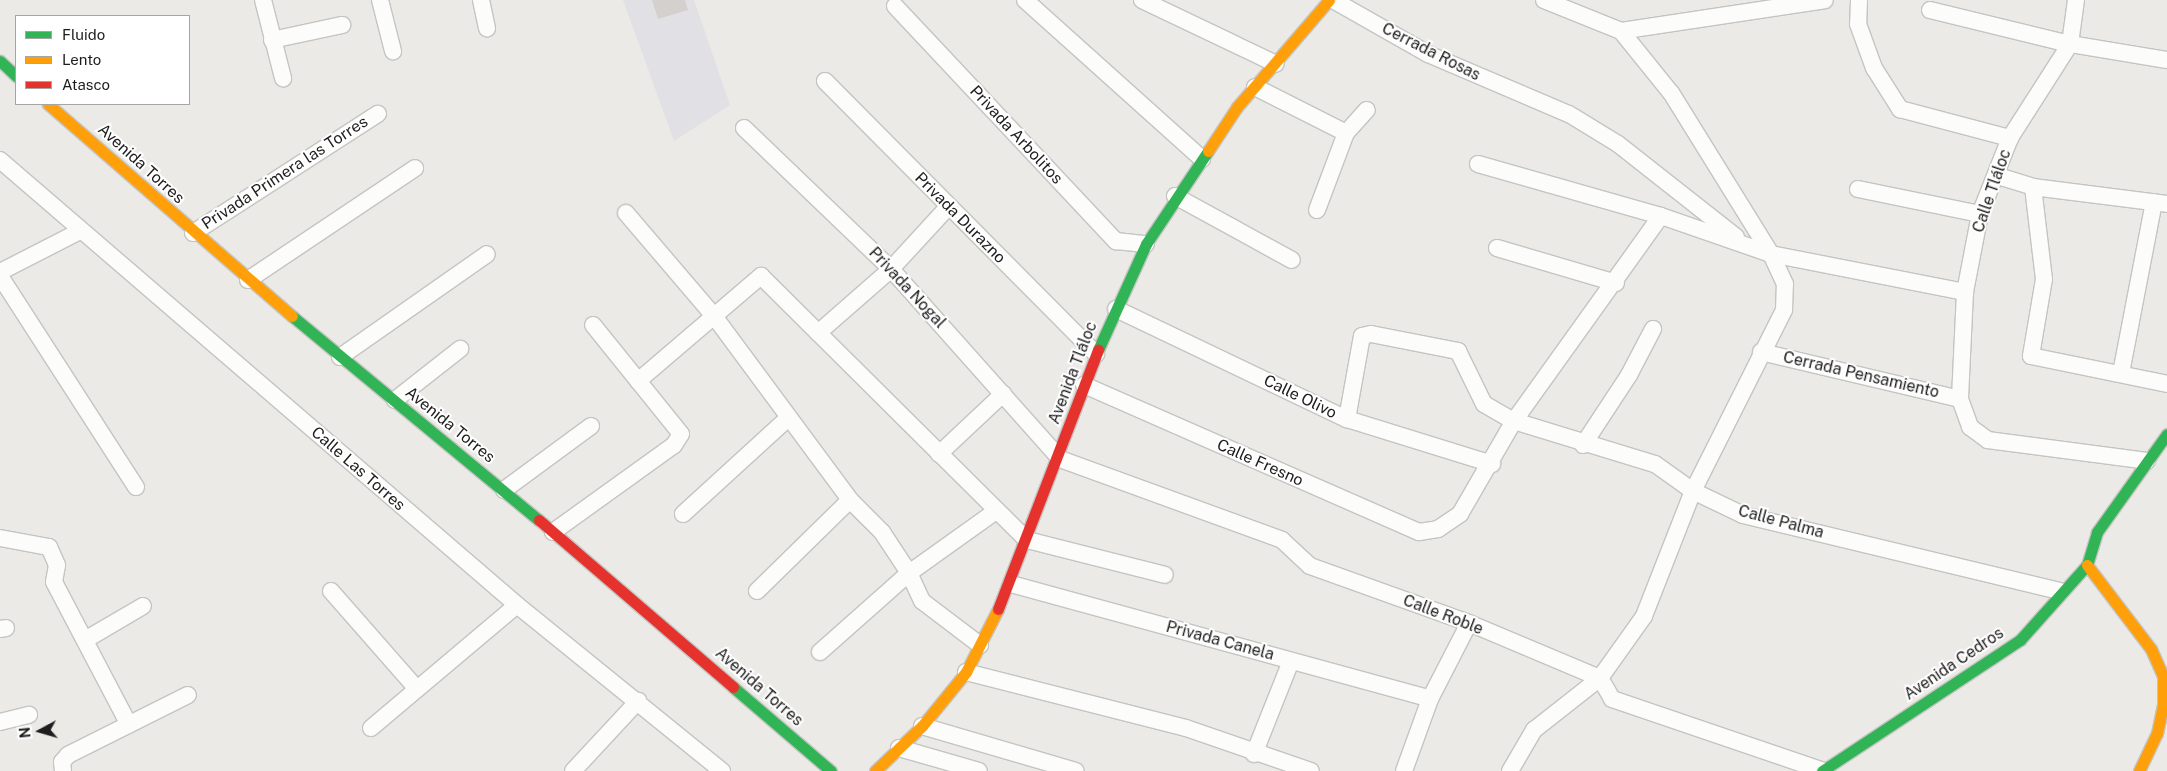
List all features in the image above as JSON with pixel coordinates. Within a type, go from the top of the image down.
[{"type":"main road","name":"Avenida Tláloc","points":[[875,771],[922,726],[966,672],[980,645],[1011,584],[1060,459],[1096,354],[1146,244],[1175,196],[1255,87],[1329,0]]},
{"type":"main road","points":[[0,61],[15,75]]},
{"type":"main road","name":"Avenida Torres","points":[[49,105],[248,280],[504,490],[832,771]]},
{"type":"main road","points":[[2139,771],[2162,733],[2163,676],[2151,649],[2087,565],[2097,532],[2167,434]]},
{"type":"main road","name":"Avenida Cedros","points":[[1823,771],[2020,640],[2060,591],[2087,565]]},
{"type":"main road","points":[[2151,649],[2167,650]]},
{"type":"street","points":[[263,0],[283,78]]},
{"type":"street","points":[[380,0],[393,51]]},
{"type":"street","points":[[481,0],[487,28]]},
{"type":"street","points":[[1025,0],[1202,159]]},
{"type":"street","points":[[1142,0],[1276,64]]},
{"type":"street","name":"Cerrada Rosas","points":[[1333,0],[1428,54],[1569,114],[1618,144],[1745,244]]},
{"type":"street","points":[[1510,771],[1534,730],[1600,678],[1644,616],[1694,491],[1761,352],[1784,310],[1785,284],[1771,254],[1671,93],[1620,31],[1576,11],[1544,0]]},
{"type":"street","points":[[1620,31],[1825,0]]},
{"type":"street","points":[[1859,0],[1858,24],[1874,68],[1900,109],[2010,138]]},
{"type":"street","name":"Calle Tláloc","points":[[2076,0],[2070,44],[2010,138],[1998,176],[1980,214],[1964,292],[1960,399],[1970,427],[1988,440],[2147,461]]},
{"type":"street","name":"Privada Arbolitos","points":[[895,6],[1116,241],[1146,244]]},
{"type":"street","points":[[1930,10],[2070,44],[2167,60]]},
{"type":"street","points":[[272,40],[342,25]]},
{"type":"street","name":"Privada Durazno","points":[[825,81],[1096,354]]},
{"type":"street","points":[[1255,87],[1346,133]]},
{"type":"street","points":[[1317,210],[1346,133],[1367,110]]},
{"type":"street","name":"Privada Primera las Torres","points":[[193,233],[378,114]]},
{"type":"street","name":"Privada Nogal","points":[[744,128],[891,268],[1060,459]]},
{"type":"street","name":"Calle Las Torres","points":[[0,160],[80,231],[517,605],[638,701],[714,769]]},
{"type":"street","points":[[1478,164],[1661,216],[1771,254],[1964,292]]},
{"type":"street","points":[[248,280],[415,168]]},
{"type":"street","points":[[1998,176],[2033,187],[2160,203],[2121,373]]},
{"type":"street","points":[[2033,187],[2044,278],[2031,356],[2167,384]]},
{"type":"street","points":[[1858,189],[1980,214]]},
{"type":"street","points":[[1175,196],[1292,260]]},
{"type":"street","points":[[818,333],[891,268],[948,207]]},
{"type":"street","points":[[626,213],[714,316],[850,500],[882,532],[909,573],[922,601],[980,645]]},
{"type":"street","points":[[1492,464],[1514,421],[1616,283],[1661,216]]},
{"type":"street","points":[[0,272],[80,231]]},
{"type":"street","points":[[1497,248],[1616,283]]},
{"type":"street","points":[[340,357],[487,254]]},
{"type":"street","points":[[0,276],[136,487]]},
{"type":"street","points":[[638,381],[761,276],[1027,540],[1165,575]]},
{"type":"street","name":"Calle Olivo","points":[[1116,309],[1347,419],[1492,464]]},
{"type":"street","points":[[553,532],[680,440],[681,434],[593,325]]},
{"type":"street","points":[[1583,445],[1629,375],[1653,330]]},
{"type":"street","name":"Calle Palma","points":[[1347,419],[1362,336],[1371,334],[1458,351],[1484,404],[1514,421],[1583,445],[1655,464],[1694,491],[1743,515],[2060,591]]},
{"type":"street","points":[[395,400],[460,349]]},
{"type":"street","name":"Cerrada Pensamiento","points":[[1761,352],[1960,399]]},
{"type":"street","name":"Calle Fresno","points":[[1084,385],[1419,532],[1438,529],[1460,514],[1492,464]]},
{"type":"street","points":[[939,454],[1003,394]]},
{"type":"street","points":[[683,514],[788,418]]},
{"type":"street","points":[[504,490],[591,426]]},
{"type":"street","name":"Calle Roble","points":[[1060,459],[1282,540],[1310,566],[1469,623],[1600,678]]},
{"type":"street","points":[[757,591],[850,500]]},
{"type":"street","points":[[820,652],[909,573],[996,511]]},
{"type":"street","points":[[0,538],[49,547],[57,565],[54,582],[129,725]]},
{"type":"street","name":"Privada Canela","points":[[1011,584],[1430,699]]},
{"type":"street","points":[[331,591],[417,689]]},
{"type":"street","points":[[371,728],[517,605]]},
{"type":"street","points":[[84,640],[143,606]]},
{"type":"street","points":[[1404,771],[1430,699],[1469,623]]},
{"type":"street","points":[[1254,754],[1291,661]]},
{"type":"street","points":[[966,672],[1186,728],[1254,754],[1311,771]]},
{"type":"street","points":[[1600,678],[1612,699],[1823,771]]},
{"type":"street","points":[[63,771],[62,762],[68,755],[188,695]]},
{"type":"street","points":[[573,771],[638,701]]},
{"type":"street","points":[[0,722],[29,714]]},
{"type":"street","points":[[922,726],[1076,771]]},
{"type":"street","points":[[899,748],[979,771]]},
{"type":"shaded area","points":[[623,0],[694,0],[730,105],[674,141]]},
{"type":"building","points":[[652,0],[685,0],[688,10],[658,19]]},
{"type":"traffic: fast","points":[[0,61],[15,75]]},
{"type":"traffic: fast","points":[[1098,350],[1146,244],[1208,151]]},
{"type":"traffic: fast","points":[[292,316],[539,520]]},
{"type":"traffic: fast","points":[[2087,565],[2097,532],[2167,434]]},
{"type":"traffic: fast","points":[[1822,771],[2020,640],[2087,565]]},
{"type":"traffic: fast","points":[[733,687],[831,771]]},
{"type":"traffic: slow","points":[[1208,151],[1237,107],[1329,0]]},
{"type":"traffic: slow","points":[[49,105],[292,316]]},
{"type":"traffic: slow","points":[[2087,565],[2151,649],[2163,676],[2163,705],[2157,733],[2139,771]]},
{"type":"traffic: slow","points":[[875,771],[922,726],[966,672],[998,609]]},
{"type":"traffic: jam","points":[[998,609],[1098,350]]},
{"type":"traffic: jam","points":[[539,520],[733,687]]}]
